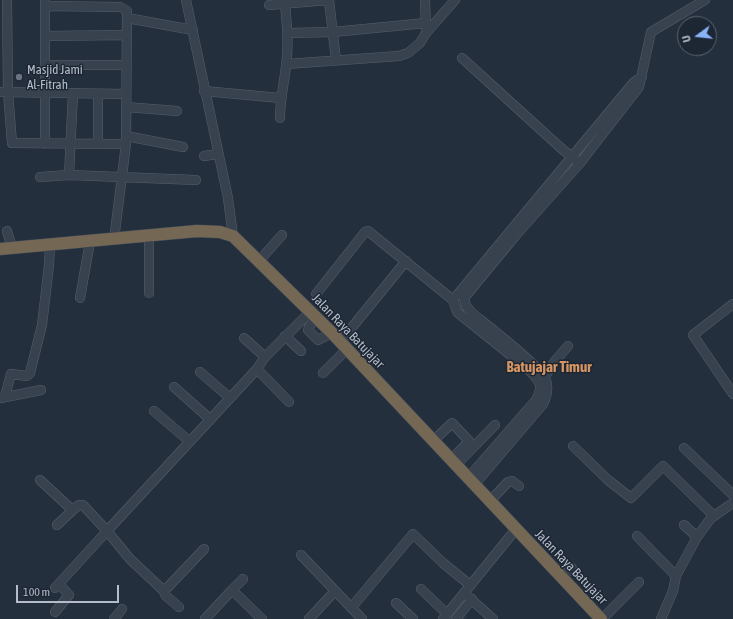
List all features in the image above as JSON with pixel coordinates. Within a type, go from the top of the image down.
[{"type":"highway","points":[[6,248],[114,240],[197,231],[220,232],[234,238]]},
{"type":"highway","name":"Jalan Raya Batujajar","points":[[234,238],[332,333],[602,619]]},
{"type":"street","points":[[7,0],[4,92],[12,143],[98,143],[126,140],[183,147]]},
{"type":"street","points":[[186,0],[232,220],[234,238]]},
{"type":"street","points":[[269,5],[329,0],[336,60]]},
{"type":"street","points":[[424,0],[426,34]]},
{"type":"street","points":[[286,64],[399,56],[408,53],[420,43],[455,0]]},
{"type":"street","points":[[471,481],[543,404],[548,388],[508,342],[471,312],[466,306],[464,298],[516,235],[580,163],[640,87],[651,32],[705,0]]},
{"type":"street","points":[[45,144],[45,3],[120,7],[127,11],[126,140],[114,240]]},
{"type":"street","points":[[280,118],[280,98],[284,89],[288,33],[285,4]]},
{"type":"street","points":[[127,18],[193,30]]},
{"type":"street","points":[[288,33],[333,32],[426,23]]},
{"type":"street","points":[[46,36],[126,35]]},
{"type":"street","points":[[462,58],[580,163]]},
{"type":"street","points":[[45,65],[126,65]]},
{"type":"street","points":[[453,300],[634,82],[642,77]]},
{"type":"street","points":[[204,91],[280,98]]},
{"type":"street","points":[[4,92],[126,94]]},
{"type":"street","points":[[69,175],[72,143],[73,93]]},
{"type":"street","points":[[98,94],[98,143]]},
{"type":"street","points":[[126,107],[177,111]]},
{"type":"street","points":[[204,156],[218,154]]},
{"type":"street","points":[[40,177],[69,175],[196,180]]},
{"type":"street","points":[[6,248],[7,231]]},
{"type":"street","points":[[316,294],[365,232],[368,231],[453,300],[457,312],[542,380]]},
{"type":"street","points":[[255,258],[282,235]]},
{"type":"street","points":[[149,236],[149,293]]},
{"type":"street","points":[[80,298],[90,242]]},
{"type":"street","points":[[3,398],[11,374],[27,376],[30,373],[42,324],[50,245]]},
{"type":"street","points":[[323,373],[406,261]]},
{"type":"street","points":[[733,304],[693,335],[733,394]]},
{"type":"street","points":[[55,612],[69,595],[57,586],[189,441],[257,369],[265,357],[285,336],[313,315]]},
{"type":"street","points":[[285,336],[301,351]]},
{"type":"street","points":[[244,338],[265,357]]},
{"type":"street","points":[[542,380],[554,361],[568,346]]},
{"type":"street","points":[[257,369],[289,402]]},
{"type":"street","points":[[200,372],[230,398]]},
{"type":"street","points":[[174,387],[210,419]]},
{"type":"street","points":[[3,398],[41,390]]},
{"type":"street","points":[[154,411],[189,441]]},
{"type":"street","points":[[433,441],[452,423],[470,441],[454,462]]},
{"type":"street","points":[[454,462],[495,425]]},
{"type":"street","points":[[573,446],[608,480],[631,498],[663,466],[714,516]]},
{"type":"street","points":[[684,448],[733,495]]},
{"type":"street","points":[[40,480],[69,507],[74,509]]},
{"type":"street","points":[[490,501],[508,482],[512,481],[519,486]]},
{"type":"street","points":[[661,619],[673,591],[676,576],[697,537],[714,516],[733,503]]},
{"type":"street","points":[[58,525],[79,505],[84,505],[130,559],[163,590],[166,596],[179,607]]},
{"type":"street","points":[[684,526],[697,537]]},
{"type":"street","points":[[421,589],[445,616],[516,529]]},
{"type":"street","points":[[351,608],[404,544],[415,534],[429,550],[470,585]]},
{"type":"street","points":[[637,536],[676,576]]},
{"type":"street","points":[[163,590],[167,588],[204,549]]},
{"type":"street","points":[[301,555],[362,619]]},
{"type":"street","points":[[562,577],[572,568]]},
{"type":"street","points":[[205,619],[244,579]]},
{"type":"street","points":[[602,619],[639,582]]},
{"type":"street","points":[[232,590],[262,619]]},
{"type":"street","points":[[309,619],[335,591]]},
{"type":"street","points":[[464,593],[493,619]]},
{"type":"street","points":[[456,619],[472,599]]},
{"type":"street","points":[[396,603],[413,619]]},
{"type":"street","points":[[114,619],[122,609]]},
{"type":"place","name":"Masjid Jami Al-Fitrah","points":[[19,77]]},
{"type":"district","name":"Batujajar Timur","points":[[549,367]]}]
